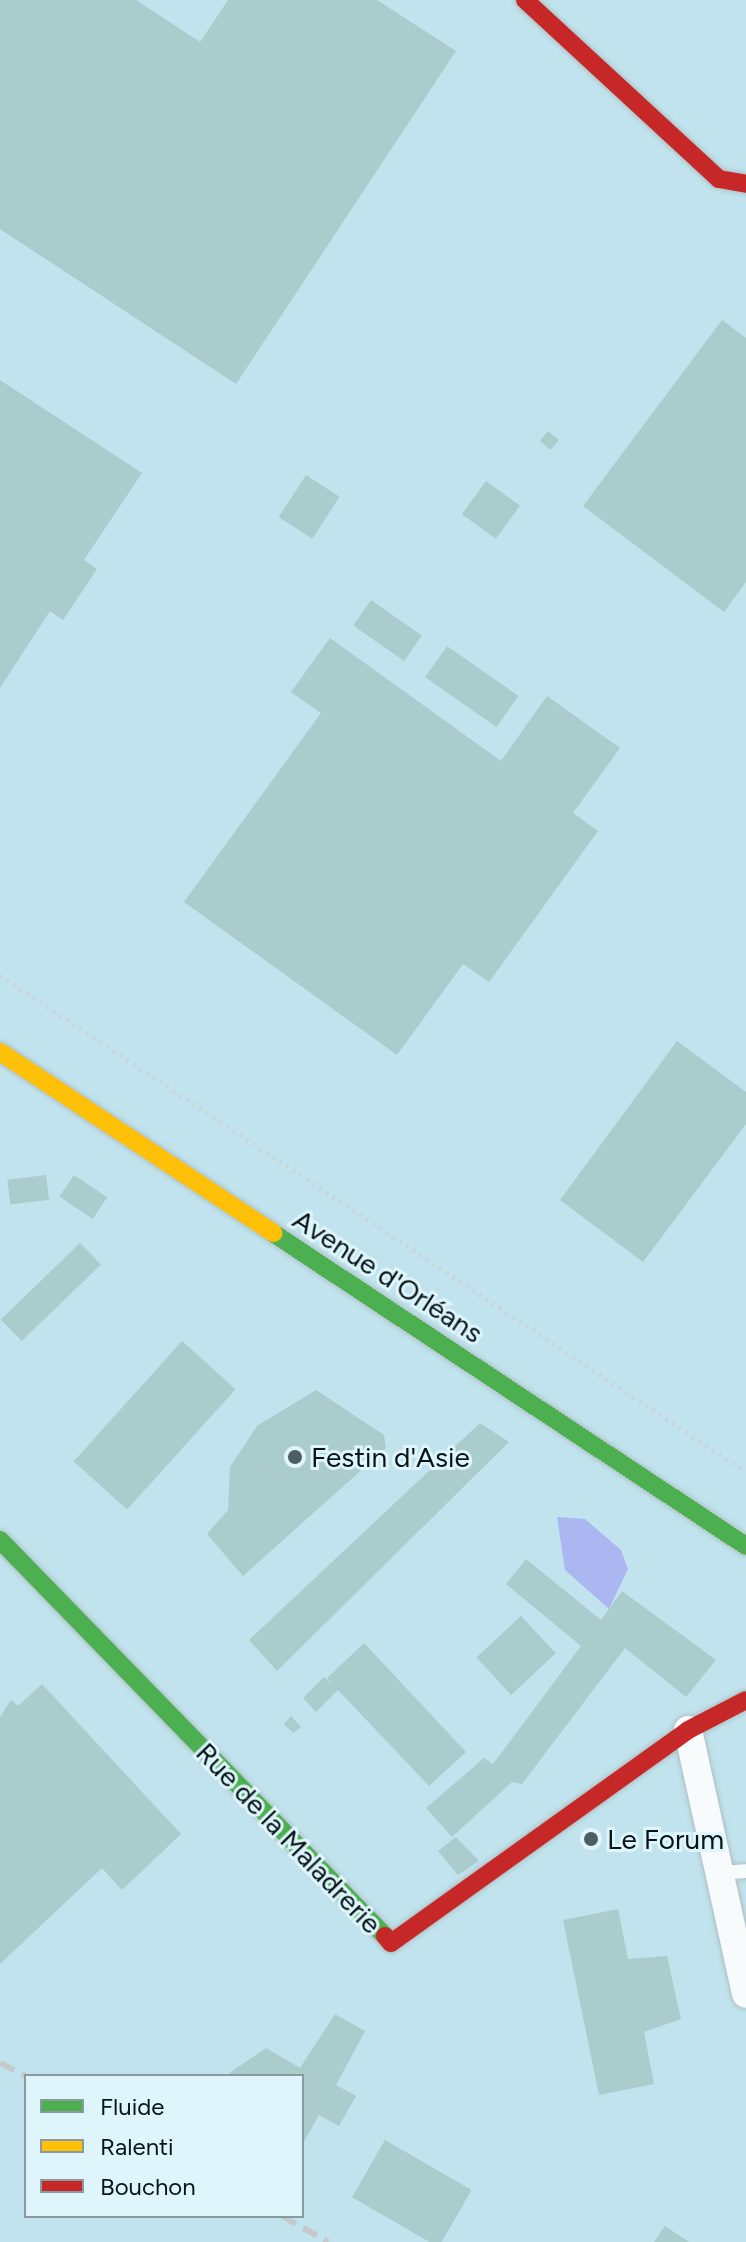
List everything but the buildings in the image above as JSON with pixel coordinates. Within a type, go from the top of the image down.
[{"type":"street","points":[[525,0],[719,179],[746,184]]},
{"type":"street","name":"Avenue d'Orléans","points":[[0,1052],[746,1546]]},
{"type":"street","name":"Rue de la Maladrerie","points":[[0,1540],[391,1943],[688,1730],[746,1700]]},
{"type":"street","points":[[688,1730],[733,1872],[746,1994]]},
{"type":"path","points":[[0,975],[746,1472]]},
{"type":"shaded area","points":[[0,0],[746,0],[746,2242],[0,2242]]},
{"type":"water","points":[[557,1517],[585,1519],[621,1550],[628,1569],[609,1609],[565,1570]]},
{"type":"railway","points":[[0,2063],[24,2075]]},
{"type":"railway","points":[[286,2218],[328,2242]]},
{"type":"traffic: fast","points":[[273,1233],[746,1546]]},
{"type":"traffic: fast","points":[[0,1540],[385,1936]]},
{"type":"traffic: slow","points":[[0,1052],[273,1233]]},
{"type":"traffic: jam","points":[[525,0],[719,179],[746,184]]},
{"type":"traffic: jam","points":[[385,1936],[391,1943],[688,1730],[746,1700]]},
{"type":"place","name":"Festin d'Asie","points":[[295,1457]]},
{"type":"place","name":"Le Forum","points":[[591,1839]]}]
